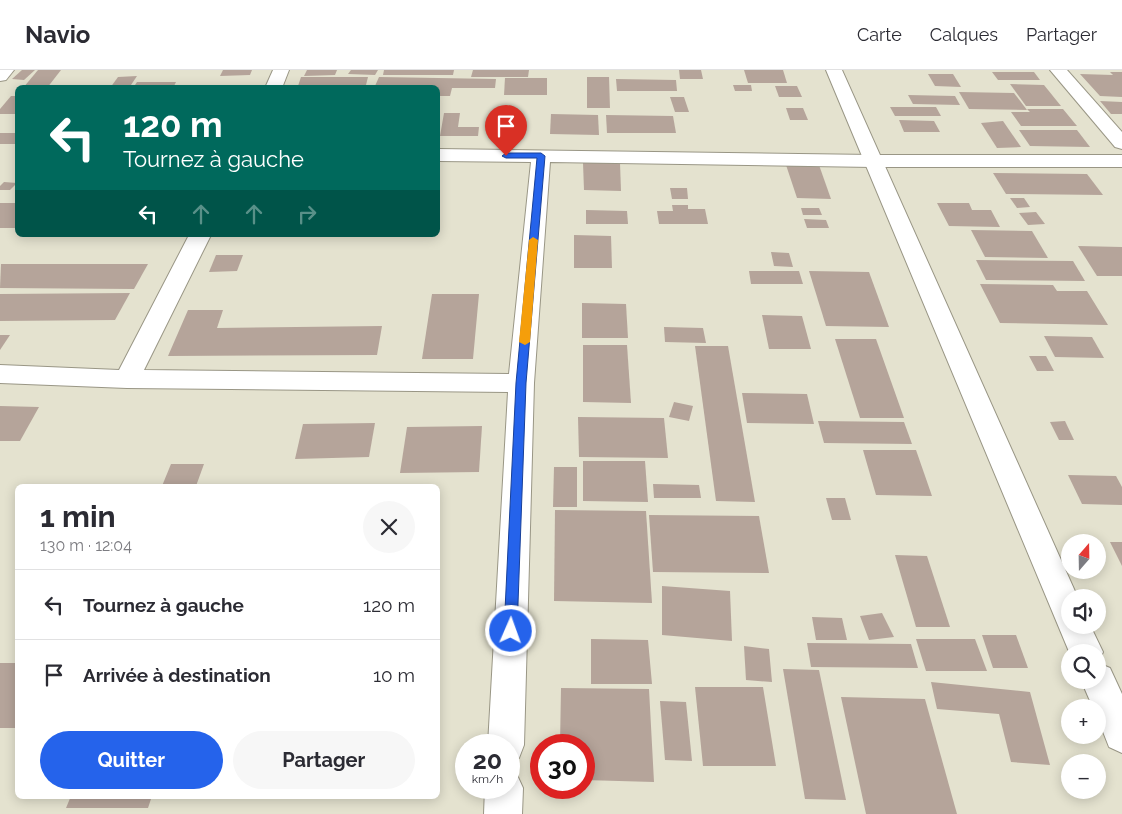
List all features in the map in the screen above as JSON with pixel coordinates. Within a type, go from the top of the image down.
[{"type":"street","points":[[0,76],[6,70]]},
{"type":"street","points":[[274,85],[281,70]]},
{"type":"street","points":[[834,70],[1061,594]]},
{"type":"street","points":[[1058,70],[1122,143]]},
{"type":"street","points":[[440,155],[874,161],[1122,161]]},
{"type":"street","points":[[506,734],[521,383],[541,156]]},
{"type":"street","points":[[127,378],[199,237]]},
{"type":"street","points":[[0,374],[127,378],[521,383]]},
{"type":"street","points":[[1103,689],[1122,735]]},
{"type":"street","points":[[503,814],[504,799]]},
{"type":"building","points":[[22,70],[35,70],[24,80],[12,79]]},
{"type":"building","points":[[38,70],[61,70],[49,85],[26,85]]},
{"type":"building","points":[[223,70],[252,70],[250,75],[220,76]]},
{"type":"building","points":[[307,70],[337,70],[335,75],[304,76]]},
{"type":"building","points":[[351,70],[378,70],[375,75],[348,74]]},
{"type":"building","points":[[384,70],[454,70],[453,75],[383,75]]},
{"type":"building","points":[[473,70],[529,70],[528,77],[471,77]]},
{"type":"building","points":[[679,70],[701,70],[703,79],[680,79]]},
{"type":"building","points":[[744,70],[783,70],[787,83],[748,83]]},
{"type":"building","points":[[992,72],[1034,72],[1040,80],[998,80]]},
{"type":"building","points":[[1110,72],[1122,72],[1122,97],[1100,96],[1080,74],[1113,75]]},
{"type":"building","points":[[928,74],[953,74],[961,87],[935,86]]},
{"type":"building","points":[[137,76],[131,85],[112,85],[118,77]]},
{"type":"building","points":[[301,77],[368,77],[366,85],[298,85]]},
{"type":"building","points":[[379,77],[496,79],[495,88],[452,88],[450,96],[440,96],[440,85],[375,85]]},
{"type":"building","points":[[587,77],[609,77],[610,108],[587,108]]},
{"type":"building","points":[[505,78],[547,78],[547,95],[504,95]]},
{"type":"building","points":[[616,79],[676,80],[677,91],[617,91]]},
{"type":"building","points":[[137,82],[176,82],[174,85],[135,85]]},
{"type":"building","points":[[1010,84],[1044,85],[1061,106],[1026,106]]},
{"type":"building","points":[[733,85],[751,85],[752,91],[735,91]]},
{"type":"building","points":[[775,86],[797,86],[802,97],[779,97]]},
{"type":"building","points":[[959,92],[1014,93],[1027,110],[969,109]]},
{"type":"building","points":[[908,95],[955,96],[960,105],[913,104]]},
{"type":"building","points":[[11,96],[15,96],[15,114],[0,114],[0,109]]},
{"type":"building","points":[[670,97],[684,97],[689,112],[675,112]]},
{"type":"building","points":[[1100,101],[1122,102],[1122,114],[1111,114]]},
{"type":"building","points":[[890,107],[936,107],[941,116],[895,116]]},
{"type":"building","points":[[786,108],[803,108],[808,120],[790,120]]},
{"type":"building","points":[[1027,109],[1063,109],[1077,126],[1021,126],[1011,112],[1030,112]]},
{"type":"building","points":[[444,113],[460,113],[458,127],[479,127],[478,136],[440,136]]},
{"type":"building","points":[[551,114],[598,115],[599,135],[550,134]]},
{"type":"building","points":[[606,115],[673,116],[676,133],[607,133]]},
{"type":"building","points":[[899,120],[934,121],[940,132],[904,132]]},
{"type":"building","points":[[1003,121],[1021,147],[997,148],[981,123]]},
{"type":"building","points":[[1019,130],[1077,130],[1090,147],[1030,146]]},
{"type":"building","points":[[0,133],[15,133],[15,144],[0,144]]},
{"type":"building","points":[[583,163],[620,163],[621,191],[584,190]]},
{"type":"building","points":[[786,165],[819,165],[831,199],[797,198]]},
{"type":"building","points":[[993,173],[1087,174],[1103,195],[1006,194]]},
{"type":"building","points":[[4,182],[15,183],[10,190],[0,190],[0,186]]},
{"type":"building","points":[[670,188],[687,188],[688,199],[672,199]]},
{"type":"building","points":[[1010,198],[1024,198],[1030,207],[1017,208]]},
{"type":"building","points":[[0,203],[15,203],[15,228],[0,228]]},
{"type":"building","points":[[937,203],[969,203],[972,210],[991,210],[1000,227],[949,226]]},
{"type":"building","points":[[672,205],[688,205],[688,209],[705,209],[708,224],[659,224],[657,211],[673,211]]},
{"type":"building","points":[[801,208],[819,208],[822,215],[803,215]]},
{"type":"building","points":[[586,210],[627,211],[628,224],[586,224]]},
{"type":"building","points":[[1036,212],[1045,224],[1028,225],[1019,213]]},
{"type":"building","points":[[804,219],[826,220],[829,228],[807,228]]},
{"type":"building","points":[[971,230],[1032,231],[1048,258],[985,257]]},
{"type":"building","points":[[574,235],[611,236],[612,268],[574,268]]},
{"type":"building","points":[[1078,246],[1122,247],[1122,276],[1097,276]]},
{"type":"building","points":[[771,252],[789,253],[793,267],[774,266]]},
{"type":"building","points":[[216,255],[243,255],[237,271],[209,272]]},
{"type":"building","points":[[976,260],[1073,261],[1085,281],[986,280]]},
{"type":"building","points":[[1,264],[148,264],[134,289],[0,288]]},
{"type":"building","points":[[749,271],[799,271],[803,284],[751,284]]},
{"type":"building","points":[[809,271],[869,272],[889,327],[826,326]]},
{"type":"building","points":[[980,284],[1053,285],[1057,291],[1087,291],[1108,325],[1000,323]]},
{"type":"building","points":[[130,293],[115,320],[0,321],[0,294]]},
{"type":"building","points":[[432,294],[479,294],[473,359],[422,359]]},
{"type":"building","points":[[582,303],[626,304],[628,338],[582,338]]},
{"type":"building","points":[[188,310],[223,310],[217,328],[382,326],[377,355],[168,356]]},
{"type":"building","points":[[762,315],[802,316],[811,349],[769,349]]},
{"type":"building","points":[[664,327],[703,328],[706,343],[665,342]]},
{"type":"building","points":[[0,335],[10,335],[0,350]]},
{"type":"building","points":[[1044,336],[1092,337],[1104,358],[1055,357]]},
{"type":"building","points":[[835,339],[876,339],[904,418],[860,418]]},
{"type":"building","points":[[583,345],[627,345],[631,403],[583,402]]},
{"type":"building","points":[[695,346],[728,346],[755,502],[716,501]]},
{"type":"building","points":[[1029,356],[1046,356],[1054,371],[1037,371]]},
{"type":"building","points":[[742,393],[807,394],[814,424],[747,423]]},
{"type":"building","points":[[674,402],[693,406],[689,421],[669,417]]},
{"type":"building","points":[[0,406],[39,407],[20,441],[0,441]]},
{"type":"building","points":[[578,417],[664,418],[668,458],[579,457]]},
{"type":"building","points":[[818,421],[904,422],[912,444],[824,443]]},
{"type":"building","points":[[1065,421],[1074,440],[1059,440],[1050,422]]},
{"type":"building","points":[[375,423],[369,457],[295,459],[303,424]]},
{"type":"building","points":[[482,426],[479,472],[400,473],[407,427]]},
{"type":"building","points":[[863,450],[916,450],[932,496],[876,495]]},
{"type":"building","points":[[583,461],[645,461],[648,502],[583,501]]},
{"type":"building","points":[[171,464],[204,464],[197,484],[163,484]]},
{"type":"building","points":[[554,467],[577,467],[577,507],[553,507]]},
{"type":"building","points":[[1068,475],[1116,476],[1122,487],[1122,505],[1082,504]]},
{"type":"building","points":[[653,484],[699,485],[701,498],[654,498]]},
{"type":"building","points":[[826,498],[845,498],[851,520],[832,520]]},
{"type":"building","points":[[555,510],[646,511],[652,603],[554,601]]},
{"type":"building","points":[[649,515],[759,516],[769,573],[653,572]]},
{"type":"building","points":[[1110,542],[1122,542],[1122,566]]},
{"type":"building","points":[[895,555],[927,556],[950,627],[916,627]]},
{"type":"building","points":[[662,586],[730,591],[732,641],[662,635]]},
{"type":"building","points":[[882,613],[894,637],[869,640],[860,616]]},
{"type":"building","points":[[812,617],[842,618],[847,640],[816,640]]},
{"type":"building","points":[[982,635],[1016,635],[1028,668],[993,668]]},
{"type":"building","points":[[591,639],[648,640],[652,684],[591,684]]},
{"type":"building","points":[[916,639],[975,639],[987,671],[926,671]]},
{"type":"building","points":[[807,643],[911,644],[918,668],[811,667]]},
{"type":"building","points":[[744,646],[769,649],[772,682],[746,680]]},
{"type":"building","points":[[0,663],[15,663],[15,728],[0,728]]},
{"type":"building","points":[[783,669],[819,670],[846,800],[805,799]]},
{"type":"building","points":[[931,682],[1030,692],[1050,765],[1011,762],[999,714],[937,709]]},
{"type":"building","points":[[695,687],[763,687],[776,766],[703,766]]},
{"type":"building","points":[[561,688],[649,689],[654,782],[595,780],[595,734],[560,734]]},
{"type":"building","points":[[841,697],[925,699],[957,814],[866,814]]},
{"type":"building","points":[[660,701],[686,702],[692,761],[665,760]]},
{"type":"building","points":[[70,799],[151,799],[148,808],[66,808]]},
{"type":"slow traffic","points":[[525,342],[533,240]]},
{"type":"route","points":[[506,156],[541,156],[521,383],[511,631]]}]
